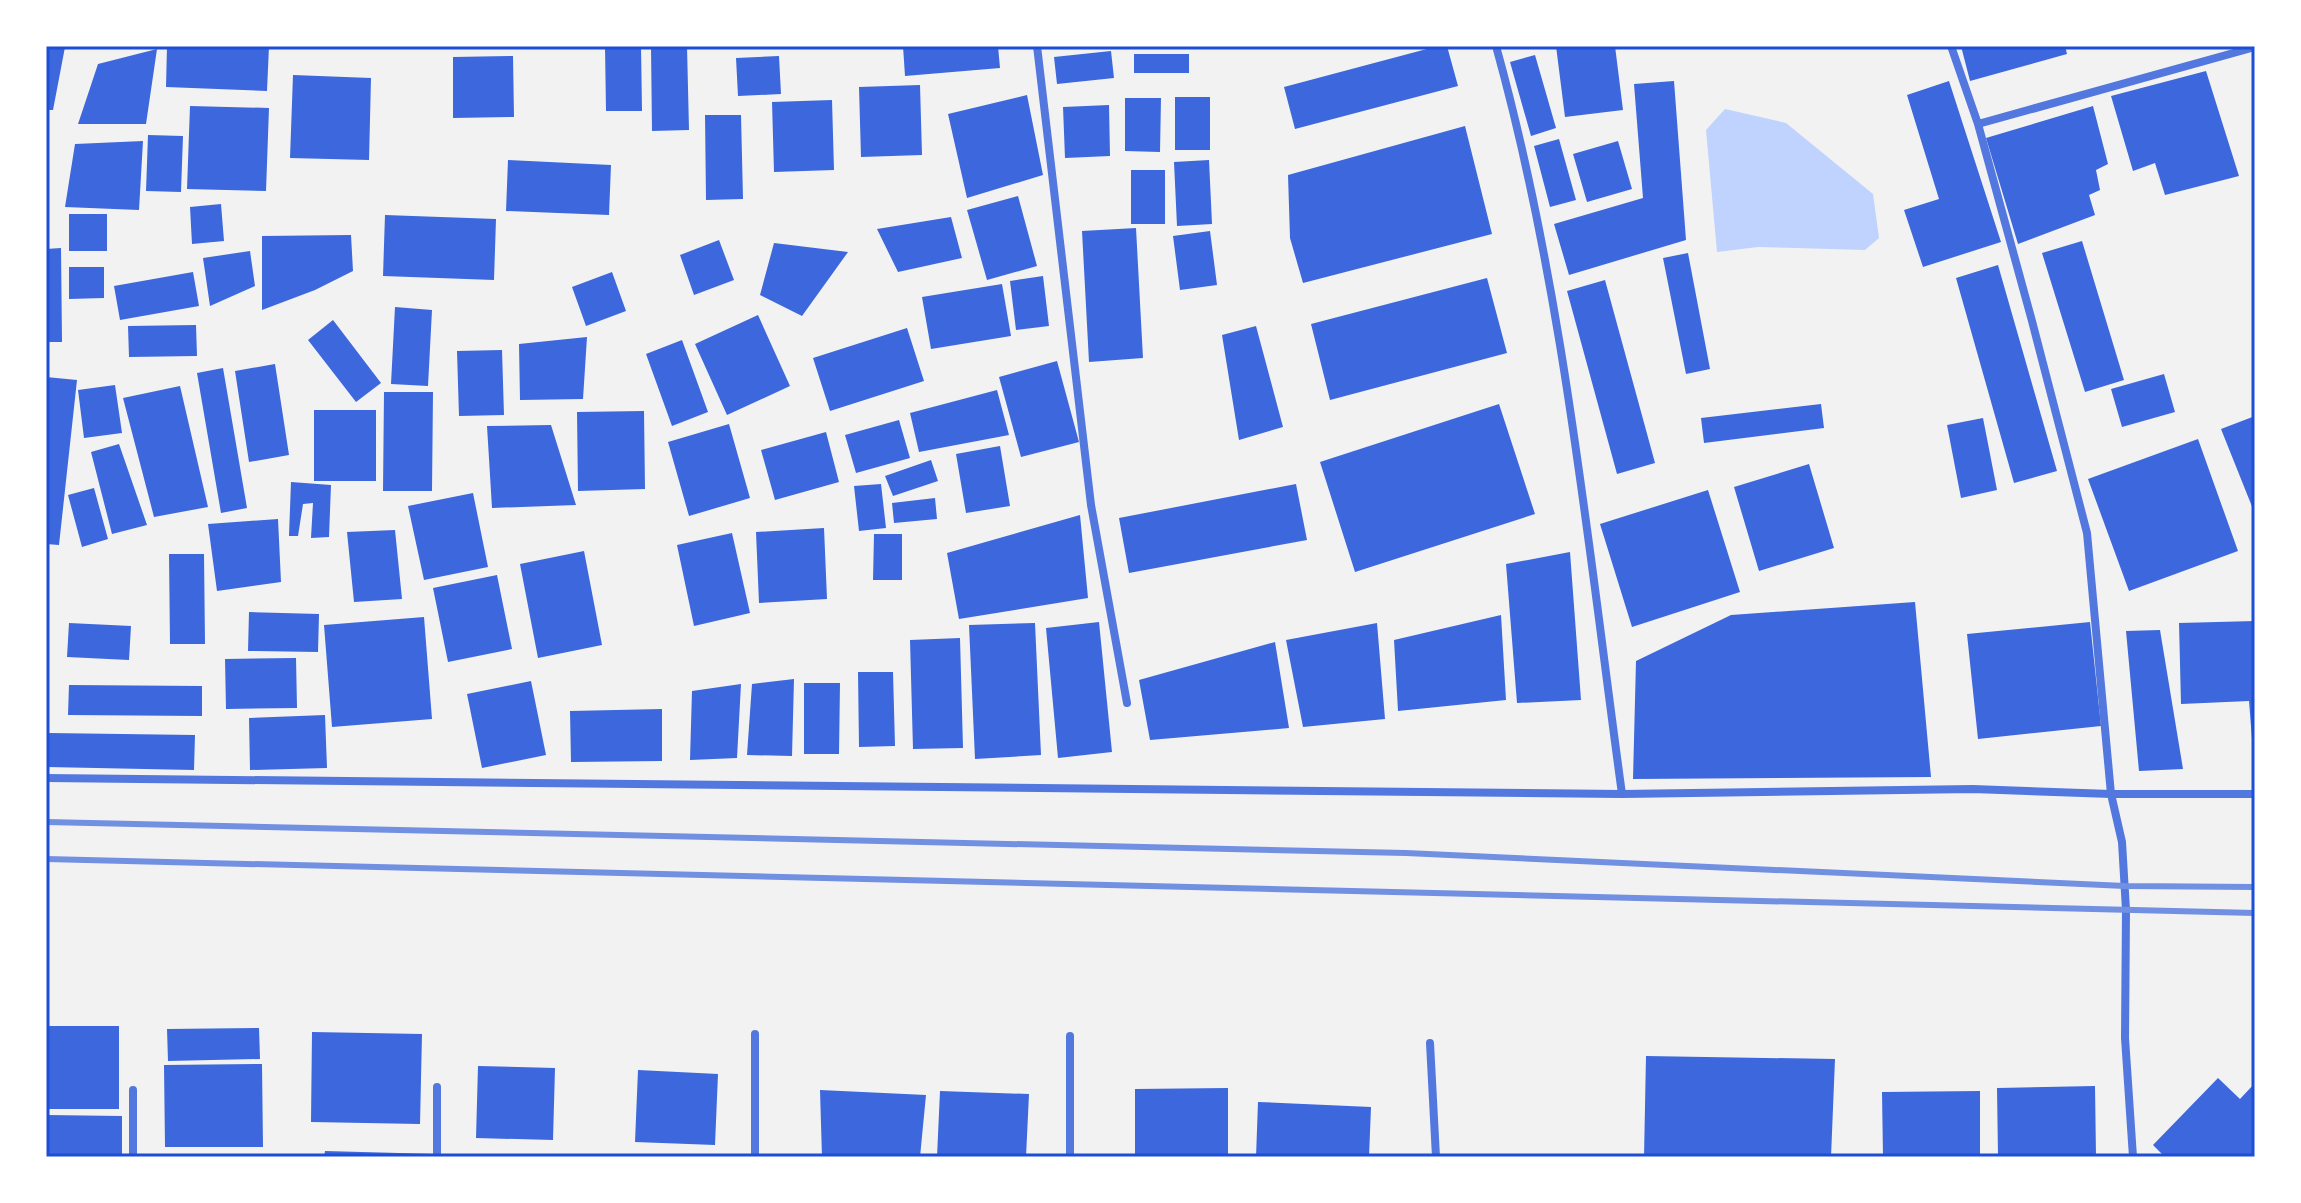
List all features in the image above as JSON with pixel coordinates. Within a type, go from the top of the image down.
[{"type":"street","points":[[1037,46],[1091,505],[1127,703]]},
{"type":"street","points":[[1496,46],[1517,124],[1564,377],[1622,794]]},
{"type":"street","points":[[1951,46],[1978,124],[2087,533],[2111,794],[2122,842],[2125,1038],[2133,1157]]},
{"type":"street","points":[[1978,124],[2255,47]]},
{"type":"street","points":[[46,778],[1622,794],[1973,789],[2111,794],[2255,794]]},
{"type":"street","points":[[755,1034],[755,1157]]},
{"type":"street","points":[[1070,1036],[1070,1157]]},
{"type":"street","points":[[1430,1043],[1436,1157]]},
{"type":"street","points":[[437,1087],[437,1157]]},
{"type":"street","points":[[133,1090],[133,1157]]},
{"type":"water","points":[[1725,109],[1786,123],[1873,194],[1879,238],[1865,250],[1758,247],[1717,252],[1706,130]]},
{"type":"building","points":[[167,46],[269,46],[267,91],[166,87]]},
{"type":"building","points":[[605,46],[641,46],[642,111],[606,111]]},
{"type":"building","points":[[687,46],[689,130],[652,131],[651,47]]},
{"type":"building","points":[[903,46],[998,46],[1000,68],[905,76]]},
{"type":"building","points":[[1447,46],[1458,86],[1295,129],[1284,87]]},
{"type":"building","points":[[1556,46],[1615,46],[1623,110],[1565,117]]},
{"type":"building","points":[[1961,46],[2065,46],[2067,54],[1970,81]]},
{"type":"building","points":[[46,47],[65,47],[53,110],[46,110]]},
{"type":"building","points":[[157,49],[146,124],[78,124],[98,64]]},
{"type":"building","points":[[1111,51],[1114,78],[1057,84],[1054,57]]},
{"type":"building","points":[[1134,54],[1189,54],[1189,73],[1134,73]]},
{"type":"building","points":[[1535,55],[1556,128],[1531,136],[1510,62]]},
{"type":"building","points":[[513,56],[514,117],[453,118],[453,57]]},
{"type":"building","points":[[779,56],[781,94],[738,96],[736,58]]},
{"type":"building","points":[[2206,71],[2239,176],[2165,195],[2155,163],[2133,171],[2111,96]]},
{"type":"building","points":[[293,75],[371,78],[369,160],[290,158]]},
{"type":"building","points":[[1674,81],[1686,240],[1569,275],[1554,224],[1643,198],[1634,84]]},
{"type":"building","points":[[1949,81],[2001,242],[1923,267],[1904,210],[1939,199],[1907,95]]},
{"type":"building","points":[[920,85],[922,155],[861,157],[859,87]]},
{"type":"building","points":[[1027,95],[1043,175],[967,198],[948,114]]},
{"type":"building","points":[[1175,97],[1210,97],[1210,150],[1175,150]]},
{"type":"building","points":[[1125,98],[1161,98],[1160,152],[1125,151]]},
{"type":"building","points":[[832,100],[834,170],[774,172],[772,102]]},
{"type":"building","points":[[1109,105],[1110,156],[1065,158],[1063,107]]},
{"type":"building","points":[[190,106],[269,108],[266,191],[187,189]]},
{"type":"building","points":[[2093,106],[2108,164],[2096,170],[2100,190],[2089,195],[2095,215],[2018,244],[1986,138]]},
{"type":"building","points":[[705,115],[741,115],[743,199],[706,200]]},
{"type":"building","points":[[1465,126],[1492,234],[1303,283],[1290,238],[1288,175]]},
{"type":"building","points":[[148,135],[183,136],[181,192],[146,191]]},
{"type":"building","points":[[1559,139],[1576,200],[1550,207],[1534,146]]},
{"type":"building","points":[[143,141],[139,210],[65,207],[75,144]]},
{"type":"building","points":[[1618,141],[1632,189],[1587,202],[1573,154]]},
{"type":"building","points":[[508,160],[611,165],[609,215],[506,211]]},
{"type":"building","points":[[1209,160],[1212,224],[1177,226],[1174,162]]},
{"type":"building","points":[[1131,170],[1165,170],[1165,224],[1131,224]]},
{"type":"building","points":[[1018,196],[1037,266],[987,280],[967,210]]},
{"type":"building","points":[[221,204],[224,241],[192,244],[190,207]]},
{"type":"building","points":[[69,214],[107,214],[107,251],[69,251]]},
{"type":"building","points":[[385,215],[496,219],[494,280],[383,276]]},
{"type":"building","points":[[951,217],[962,258],[898,272],[877,229]]},
{"type":"building","points":[[1136,228],[1143,358],[1089,362],[1082,231]]},
{"type":"building","points":[[1210,231],[1217,285],[1180,290],[1173,236]]},
{"type":"building","points":[[351,235],[353,271],[315,290],[262,310],[262,236]]},
{"type":"building","points":[[719,240],[734,280],[694,295],[680,255]]},
{"type":"building","points":[[2082,241],[2124,380],[2085,392],[2042,253]]},
{"type":"building","points":[[774,243],[848,252],[802,316],[760,295]]},
{"type":"building","points":[[61,248],[62,342],[46,342],[46,249]]},
{"type":"building","points":[[250,251],[255,286],[210,306],[203,258]]},
{"type":"building","points":[[1688,253],[1710,369],[1686,374],[1663,258]]},
{"type":"building","points":[[1998,265],[2057,471],[2014,483],[1956,278]]},
{"type":"building","points":[[69,267],[104,267],[104,298],[69,299]]},
{"type":"building","points":[[193,272],[199,306],[120,320],[114,286]]},
{"type":"building","points":[[612,272],[626,311],[586,326],[572,287]]},
{"type":"building","points":[[1043,276],[1049,326],[1016,330],[1010,281]]},
{"type":"building","points":[[1487,278],[1507,353],[1330,400],[1311,324]]},
{"type":"building","points":[[1605,280],[1655,463],[1617,474],[1567,291]]},
{"type":"building","points":[[1002,284],[1011,336],[931,349],[922,297]]},
{"type":"building","points":[[395,307],[432,310],[428,386],[391,384]]},
{"type":"building","points":[[758,315],[790,386],[727,415],[695,344]]},
{"type":"building","points":[[333,320],[381,383],[356,402],[308,340]]},
{"type":"building","points":[[196,325],[197,356],[129,357],[128,326]]},
{"type":"building","points":[[1256,326],[1283,427],[1239,440],[1222,335]]},
{"type":"building","points":[[907,328],[924,381],[830,411],[813,358]]},
{"type":"building","points":[[587,337],[583,399],[520,400],[519,344]]},
{"type":"building","points":[[682,340],[708,412],[672,426],[646,354]]},
{"type":"building","points":[[502,350],[504,415],[459,416],[457,351]]},
{"type":"building","points":[[1057,361],[1079,442],[1021,457],[999,377]]},
{"type":"building","points":[[275,364],[289,455],[249,462],[235,371]]},
{"type":"building","points":[[223,368],[247,508],[221,513],[197,373]]},
{"type":"building","points":[[2164,374],[2175,412],[2122,427],[2111,389]]},
{"type":"building","points":[[46,377],[77,380],[59,545],[46,544]]},
{"type":"building","points":[[115,385],[122,433],[84,438],[78,390]]},
{"type":"building","points":[[180,386],[208,507],[154,517],[123,398]]},
{"type":"building","points":[[997,390],[1009,435],[919,452],[910,413]]},
{"type":"building","points":[[384,392],[433,392],[432,491],[383,491]]},
{"type":"building","points":[[1499,404],[1535,514],[1355,572],[1320,462]]},
{"type":"building","points":[[1821,404],[1824,428],[1704,443],[1701,418]]},
{"type":"building","points":[[314,410],[376,410],[376,481],[314,481]]},
{"type":"building","points":[[644,411],[645,489],[578,491],[577,412]]},
{"type":"building","points":[[2255,416],[2255,514],[2221,429]]},
{"type":"building","points":[[1983,418],[1997,490],[1961,498],[1947,425]]},
{"type":"building","points":[[899,420],[910,458],[856,473],[845,435]]},
{"type":"building","points":[[729,424],[750,498],[689,516],[668,442]]},
{"type":"building","points":[[551,425],[576,505],[492,508],[487,426]]},
{"type":"building","points":[[826,432],[839,482],[775,500],[761,450]]},
{"type":"building","points":[[2198,439],[2238,551],[2129,591],[2088,479]]},
{"type":"building","points":[[119,444],[147,525],[112,534],[91,452]]},
{"type":"building","points":[[1000,446],[1010,506],[966,513],[956,454]]},
{"type":"building","points":[[931,460],[938,481],[893,496],[885,476]]},
{"type":"building","points":[[1809,464],[1834,548],[1759,571],[1734,487]]},
{"type":"building","points":[[291,482],[331,485],[329,537],[311,538],[313,503],[303,504],[298,536],[289,536]]},
{"type":"building","points":[[881,484],[886,528],[859,531],[854,486]]},
{"type":"building","points":[[1296,484],[1307,540],[1129,573],[1119,518]]},
{"type":"building","points":[[94,488],[108,539],[82,547],[68,495]]},
{"type":"building","points":[[1708,490],[1740,592],[1632,627],[1600,524]]},
{"type":"building","points":[[473,493],[488,567],[424,580],[408,506]]},
{"type":"building","points":[[935,498],[937,519],[894,523],[892,503]]},
{"type":"building","points":[[1080,515],[1088,598],[959,619],[947,553]]},
{"type":"building","points":[[278,519],[281,582],[217,591],[208,524]]},
{"type":"building","points":[[824,528],[827,599],[759,603],[756,532]]},
{"type":"building","points":[[395,530],[402,599],[354,602],[347,532]]},
{"type":"building","points":[[732,533],[750,613],[694,626],[677,545]]},
{"type":"building","points":[[874,534],[902,534],[902,580],[873,580]]},
{"type":"building","points":[[584,551],[602,645],[538,658],[520,564]]},
{"type":"building","points":[[1570,552],[1581,700],[1517,703],[1506,564]]},
{"type":"building","points":[[169,554],[204,554],[205,644],[170,644]]},
{"type":"building","points":[[497,575],[512,649],[448,662],[433,588]]},
{"type":"building","points":[[1915,602],[1931,777],[1633,779],[1636,661],[1731,615]]},
{"type":"building","points":[[249,612],[319,614],[318,652],[248,651]]},
{"type":"building","points":[[1501,615],[1506,700],[1398,711],[1394,640]]},
{"type":"building","points":[[424,617],[432,719],[332,727],[324,625]]},
{"type":"building","points":[[2255,621],[2253,752],[2249,701],[2181,704],[2179,623]]},
{"type":"building","points":[[1099,622],[1112,752],[1058,758],[1046,628]]},
{"type":"building","points":[[2090,622],[2101,726],[1978,739],[1967,634]]},
{"type":"building","points":[[69,623],[131,626],[129,660],[67,657]]},
{"type":"building","points":[[1035,623],[1041,755],[975,759],[969,625]]},
{"type":"building","points":[[1377,623],[1385,719],[1303,727],[1286,640]]},
{"type":"building","points":[[2160,630],[2183,769],[2139,771],[2126,631]]},
{"type":"building","points":[[960,638],[963,748],[913,749],[910,640]]},
{"type":"building","points":[[1275,642],[1289,728],[1150,740],[1139,680]]},
{"type":"building","points":[[296,658],[297,708],[226,709],[225,659]]},
{"type":"building","points":[[858,672],[893,672],[895,746],[859,747]]},
{"type":"building","points":[[794,679],[792,756],[747,755],[752,684]]},
{"type":"building","points":[[531,681],[546,755],[482,768],[467,694]]},
{"type":"building","points":[[804,683],[840,683],[839,754],[804,754]]},
{"type":"building","points":[[741,684],[737,758],[690,760],[692,691]]},
{"type":"building","points":[[69,685],[202,686],[202,716],[68,715]]},
{"type":"building","points":[[662,709],[662,761],[571,762],[570,711]]},
{"type":"building","points":[[325,715],[327,768],[250,770],[249,718]]},
{"type":"building","points":[[48,733],[195,735],[194,770],[47,767]]},
{"type":"building","points":[[46,1026],[119,1026],[119,1109],[46,1109]]},
{"type":"building","points":[[259,1028],[260,1059],[168,1061],[167,1029]]},
{"type":"building","points":[[312,1032],[422,1034],[420,1124],[311,1122]]},
{"type":"building","points":[[1646,1056],[1835,1059],[1831,1157],[1644,1157]]},
{"type":"building","points":[[262,1064],[263,1147],[165,1147],[164,1065]]},
{"type":"building","points":[[478,1066],[555,1068],[553,1140],[476,1138]]},
{"type":"building","points":[[638,1070],[718,1074],[715,1145],[635,1142]]},
{"type":"building","points":[[2218,1078],[2240,1099],[2255,1083],[2255,1157],[2165,1157],[2153,1145]]},
{"type":"building","points":[[2095,1086],[2096,1157],[1998,1157],[1997,1088]]},
{"type":"building","points":[[1228,1088],[1228,1157],[1135,1157],[1135,1089]]},
{"type":"building","points":[[820,1090],[926,1095],[920,1157],[822,1157]]},
{"type":"building","points":[[940,1091],[1029,1094],[1026,1157],[937,1157]]},
{"type":"building","points":[[1980,1091],[1980,1157],[1883,1157],[1882,1092]]},
{"type":"building","points":[[1258,1102],[1371,1107],[1369,1157],[1256,1157]]},
{"type":"building","points":[[46,1115],[122,1116],[122,1157],[46,1157]]},
{"type":"building","points":[[325,1151],[436,1154],[436,1157],[324,1157]]},
{"type":"railway","points":[[46,822],[1406,853],[2125,886],[2255,887]]},
{"type":"railway","points":[[46,859],[2255,913]]}]
